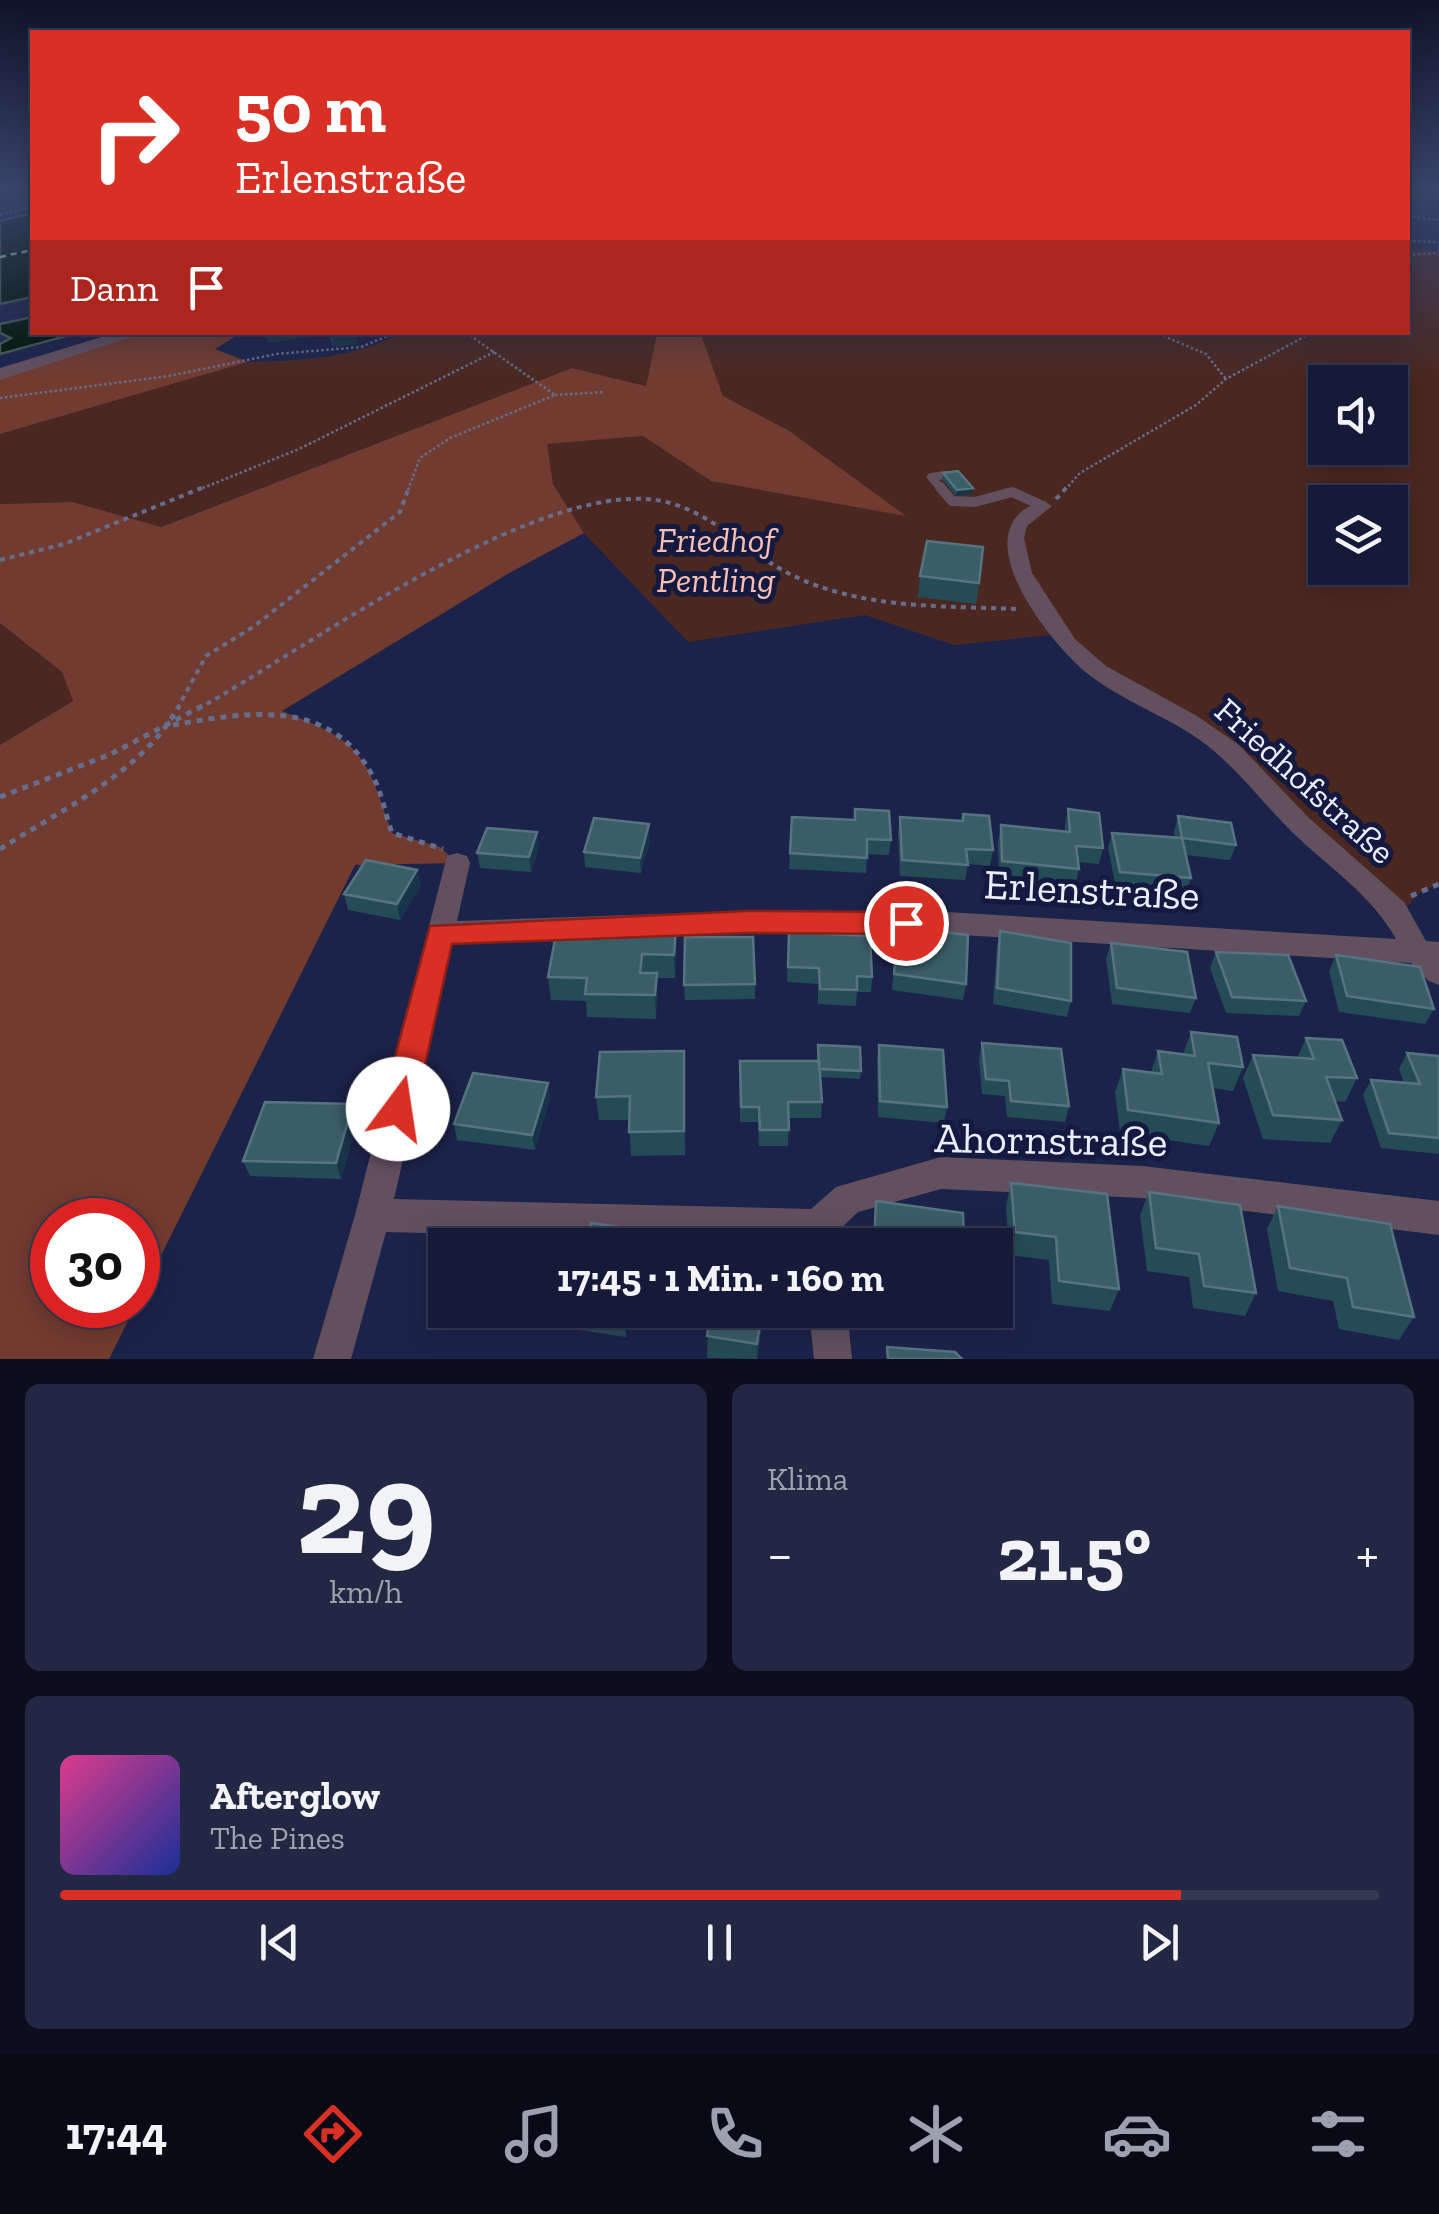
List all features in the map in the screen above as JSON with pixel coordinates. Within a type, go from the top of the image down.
[{"type":"street","points":[[0,374],[128,335]]},
{"type":"street","name":"Friedhofstraße","points":[[1043,506],[1018,524],[1014,538],[1022,573],[1067,643],[1098,672],[1189,721],[1230,751],[1300,824],[1394,909],[1439,973]]},
{"type":"street","points":[[332,1359],[373,1215],[457,863]]},
{"type":"street","name":"Erlenstraße","points":[[440,934],[747,922],[946,923],[1427,951]]},
{"type":"street","name":"Ahornstraße","points":[[825,1228],[848,1199],[941,1173],[1142,1182],[1439,1218]]},
{"type":"street","name":"Ahornstraße","points":[[373,1215],[649,1228]]},
{"type":"street","points":[[830,1328],[833,1359]]},
{"type":"lane","points":[[944,475],[931,477],[952,501],[975,502],[1012,492],[1043,506]]},
{"type":"path","points":[[1410,255],[1439,253]]},
{"type":"path","points":[[0,398],[169,376],[276,354],[360,347],[390,335]]},
{"type":"path","points":[[469,335],[496,351],[520,378],[555,395]]},
{"type":"path","points":[[1163,335],[1190,344],[1220,364],[1226,379]]},
{"type":"path","points":[[1043,506],[1056,499],[1080,472],[1196,405],[1226,379],[1308,335]]},
{"type":"path","points":[[0,560],[64,544],[298,449],[496,351]]},
{"type":"path","points":[[0,848],[118,774],[168,726],[206,656],[252,627],[400,512],[420,458],[450,438],[555,395],[605,392]]},
{"type":"path","points":[[0,797],[45,784],[168,726],[473,550],[568,508],[605,500],[654,499],[683,507],[795,576],[841,594],[928,606],[1043,610]]},
{"type":"path","points":[[168,726],[254,711],[280,711],[308,719],[344,737],[372,773],[392,833],[440,847],[457,863]]},
{"type":"green space","name":"Friedhof Pentling","points":[[1410,252],[1439,252],[1439,884],[1418,894],[1402,913],[1213,740],[1051,635],[954,645],[865,615],[688,642],[584,533],[553,484],[546,444],[643,436],[711,481],[904,515],[788,430],[723,396],[700,335],[1410,335]]},
{"type":"green space","points":[[396,335],[657,335],[646,386],[572,368],[160,527],[73,502],[0,504],[0,434],[248,362],[346,353]]},
{"type":"green space","points":[[0,623],[62,672],[73,701],[0,745]]},
{"type":"shaded area","points":[[0,252],[30,252],[30,297],[0,304]]},
{"type":"shaded area","points":[[30,317],[30,335],[70,335],[0,354],[0,344],[11,338],[0,333],[0,324]]},
{"type":"shaded area","points":[[128,335],[238,335],[215,349],[248,362],[0,434],[0,374]]},
{"type":"shaded area","points":[[657,335],[701,335],[723,396],[788,430],[906,516],[711,481],[643,436],[547,444],[553,484],[584,533],[511,572],[282,711],[329,732],[356,753],[374,784],[392,833],[440,847],[457,863],[355,865],[160,1258],[160,1198],[30,1198],[30,1328],[124,1328],[109,1359],[0,1359],[0,745],[73,701],[62,672],[0,623],[0,504],[73,502],[161,527],[572,368],[646,386]]},
{"type":"building","points":[[958,471],[973,488],[957,490],[943,473]]},
{"type":"building","points":[[927,541],[983,547],[979,583],[920,576]]},
{"type":"building","points":[[855,809],[889,811],[891,840],[867,839],[867,858],[790,853],[792,817],[855,820]]},
{"type":"building","points":[[1068,809],[1099,813],[1103,848],[1076,846],[1079,869],[1002,861],[1001,825],[1070,832]]},
{"type":"building","points":[[963,814],[989,816],[993,850],[966,849],[968,865],[902,860],[900,817],[963,821]]},
{"type":"building","points":[[1178,816],[1231,823],[1236,845],[1182,838]]},
{"type":"building","points":[[594,818],[649,824],[640,858],[584,852]]},
{"type":"building","points":[[487,828],[537,832],[529,857],[477,853]]},
{"type":"building","points":[[1112,833],[1182,838],[1191,878],[1120,872]]},
{"type":"building","points":[[366,860],[417,870],[397,904],[344,894]]},
{"type":"building","points":[[617,925],[676,926],[674,955],[642,954],[640,973],[657,973],[655,995],[585,994],[587,978],[548,977],[556,934],[616,935]]},
{"type":"building","points":[[898,926],[968,935],[966,984],[894,974]]},
{"type":"building","points":[[1000,931],[1071,943],[1071,1001],[997,988]]},
{"type":"building","points":[[789,932],[870,936],[872,977],[857,976],[857,990],[820,989],[819,968],[788,967]]},
{"type":"building","points":[[685,937],[753,937],[755,984],[684,985]]},
{"type":"building","points":[[1111,943],[1187,952],[1196,998],[1117,988]]},
{"type":"building","points":[[1216,952],[1288,955],[1306,1001],[1232,997]]},
{"type":"building","points":[[1336,955],[1420,967],[1434,1009],[1347,996]]},
{"type":"building","points":[[1191,1032],[1237,1037],[1243,1067],[1208,1063],[1219,1123],[1128,1110],[1123,1069],[1162,1074],[1158,1051],[1195,1056]]},
{"type":"building","points":[[1306,1038],[1342,1040],[1357,1078],[1326,1077],[1342,1120],[1273,1115],[1253,1055],[1314,1059]]},
{"type":"building","points":[[982,1043],[1061,1049],[1069,1106],[1011,1101],[1009,1081],[986,1079]]},
{"type":"building","points":[[818,1045],[860,1047],[861,1071],[819,1069]]},
{"type":"building","points":[[879,1045],[943,1050],[947,1107],[880,1101]]},
{"type":"building","points":[[684,1051],[684,1131],[629,1132],[630,1096],[596,1097],[600,1052]]},
{"type":"building","points":[[1407,1053],[1439,1056],[1439,1138],[1389,1133],[1371,1080],[1420,1084]]},
{"type":"building","points":[[740,1061],[819,1061],[822,1102],[788,1102],[789,1130],[760,1130],[759,1107],[741,1107]]},
{"type":"building","points":[[473,1073],[548,1083],[532,1135],[454,1124]]},
{"type":"building","points":[[265,1102],[353,1104],[336,1163],[243,1161]]},
{"type":"building","points":[[1011,1183],[1107,1194],[1119,1289],[1059,1281],[1056,1237],[1015,1232]]},
{"type":"building","points":[[1149,1192],[1240,1205],[1256,1293],[1204,1286],[1199,1254],[1156,1248]]},
{"type":"building","points":[[876,1201],[963,1213],[963,1228],[875,1228]]},
{"type":"building","points":[[1278,1206],[1390,1224],[1414,1317],[1353,1307],[1347,1278],[1290,1268]]},
{"type":"building","points":[[591,1223],[628,1228],[590,1228]]},
{"type":"building","points":[[708,1328],[759,1328],[757,1344],[707,1336]]},
{"type":"building","points":[[887,1347],[955,1352],[962,1359],[888,1359]]},
{"type":"ferry route","points":[[0,257],[21,252]]},
{"type":"route","points":[[398,1109],[440,934],[747,922],[906,923]]}]
